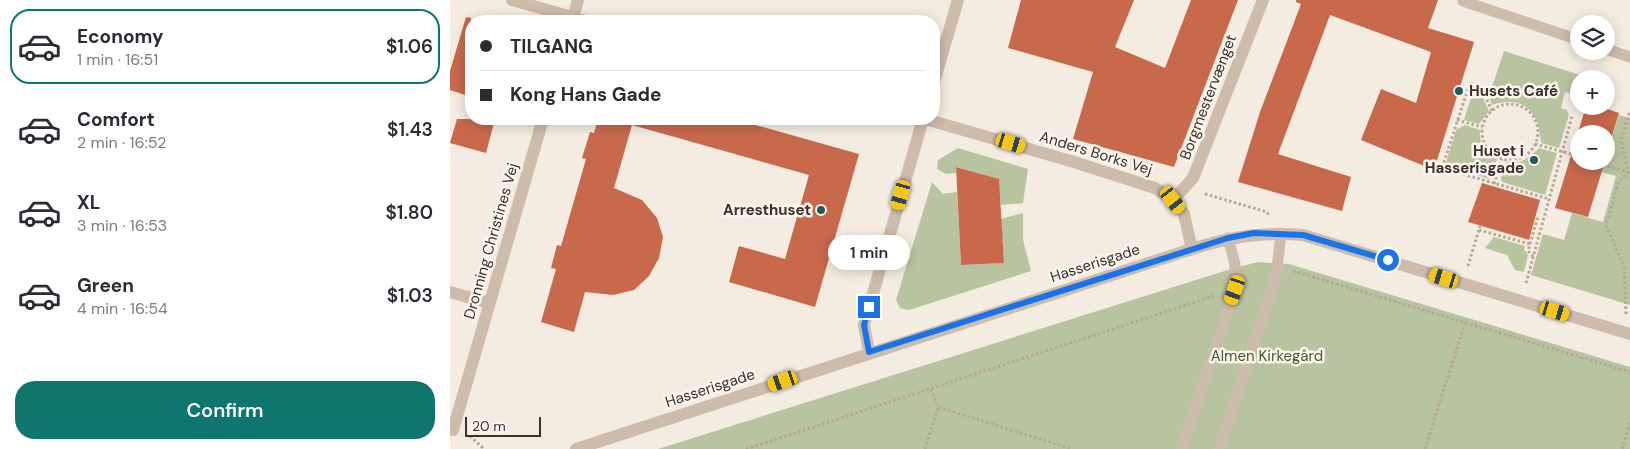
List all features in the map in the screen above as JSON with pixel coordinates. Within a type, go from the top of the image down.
[{"type":"street","points":[[512,0],[560,15]]},
{"type":"street","points":[[574,15],[578,0]]},
{"type":"street","points":[[940,62],[958,0]]},
{"type":"street","name":"Borgmestervænget","points":[[1173,200],[1193,178],[1263,0]]},
{"type":"street","name":"Anders Borks Vej","points":[[940,124],[1074,162],[1155,188],[1173,200],[1184,214],[1192,249]]},
{"type":"street","name":"Dronning Christines Vej","points":[[453,430],[541,125]]},
{"type":"street","points":[[869,352],[864,325],[922,125]]},
{"type":"street","name":"Hasserisgade","points":[[576,449],[869,352],[1192,249],[1228,238],[1254,233],[1303,235],[1627,333]]},
{"type":"street","points":[[450,292],[489,303]]},
{"type":"lane","points":[[1463,1],[1570,37]]},
{"type":"lane","points":[[1615,52],[1630,57]]},
{"type":"lane","points":[[1219,449],[1277,271],[1280,233]]},
{"type":"lane","points":[[1181,449],[1235,290],[1235,264],[1228,238]]},
{"type":"path","points":[[1492,111],[1481,86],[1470,83],[1442,168],[1549,199]]},
{"type":"path","points":[[1514,104],[1531,113],[1538,131],[1535,144],[1525,156],[1516,160],[1502,159],[1489,151],[1484,143],[1482,127],[1492,111],[1504,105],[1514,104]]},
{"type":"path","points":[[1628,172],[1621,140],[1630,111]]},
{"type":"path","points":[[1520,301],[1549,199],[1548,194],[1572,116]]},
{"type":"path","points":[[1457,120],[1482,127]]},
{"type":"path","points":[[1535,144],[1570,154]]},
{"type":"path","points":[[1494,184],[1502,159]]},
{"type":"path","points":[[1615,168],[1628,172]]},
{"type":"path","points":[[1627,333],[1624,266],[1606,226],[1618,183],[1628,172]]},
{"type":"path","points":[[1173,200],[1207,194],[1266,212],[1280,233]]},
{"type":"path","points":[[1533,257],[1528,251],[1538,216]]},
{"type":"path","points":[[1463,283],[1479,228],[1530,244]]},
{"type":"path","points":[[1277,271],[1465,323],[1630,372]]},
{"type":"path","points":[[746,449],[1235,290]]},
{"type":"path","points":[[1425,449],[1465,323]]},
{"type":"path","points":[[924,449],[938,407],[931,389]]},
{"type":"path","points":[[938,407],[1072,449]]},
{"type":"path","points":[[1622,449],[1630,424]]},
{"type":"green space","points":[[1504,51],[1570,72],[1570,93],[1565,92],[1561,108],[1567,110],[1569,115],[1559,148],[1541,143],[1537,123],[1528,109],[1521,104],[1513,102],[1492,105],[1489,96]]},
{"type":"green space","points":[[1474,88],[1479,89],[1489,111],[1479,124],[1464,120]]},
{"type":"green space","points":[[1619,115],[1630,118],[1630,305],[1531,275],[1543,234],[1564,240],[1572,213],[1603,222],[1616,176],[1601,172],[1602,170],[1615,170],[1615,128]]},
{"type":"green space","points":[[1465,125],[1480,130],[1483,148],[1492,157],[1497,159],[1490,179],[1445,166],[1456,130]]},
{"type":"green space","points":[[958,148],[1028,169],[1023,203],[1001,205],[998,179],[957,167],[956,173],[946,174],[937,169],[938,160]]},
{"type":"green space","points":[[1539,148],[1557,153],[1545,195],[1502,182],[1501,178],[1506,162],[1511,163],[1524,160]]},
{"type":"green space","points":[[932,182],[943,194],[957,192],[961,265],[1004,263],[1001,219],[1023,213],[1023,240],[1031,271],[909,310],[900,308],[896,300]]},
{"type":"green space","points":[[1494,237],[1525,246],[1524,249],[1528,255],[1524,272],[1515,270],[1507,255],[1485,248]]},
{"type":"green space","name":"Almen Kirkegård","points":[[1258,262],[1289,264],[1630,367],[1630,449],[658,449],[1231,269]]},
{"type":"building","points":[[1021,0],[1134,0],[1115,47],[1165,68],[1191,0],[1238,0],[1174,167],[1073,139],[1093,72],[1008,48]]},
{"type":"building","points":[[1296,0],[1438,0],[1428,28],[1474,42],[1434,170],[1361,140],[1381,89],[1416,103],[1431,52],[1330,15],[1278,154],[1351,177],[1342,211],[1238,182],[1260,112],[1301,4],[1296,2]]},
{"type":"building","points":[[465,20],[465,95],[450,90],[450,71]]},
{"type":"building","points":[[1615,112],[1619,113],[1615,126],[1580,125],[1583,115],[1615,115]]},
{"type":"building","points":[[457,119],[465,119],[465,125],[493,125],[486,153],[450,143]]},
{"type":"building","name":"Arresthuset","points":[[596,125],[632,125],[614,188],[642,200],[657,218],[663,237],[659,258],[649,276],[634,290],[613,295],[585,292],[574,332],[541,322],[556,269],[551,268],[557,245],[561,246],[586,159],[582,158],[590,132],[594,133]]},
{"type":"building","name":"Arresthuset","points":[[632,125],[755,125],[859,154],[815,307],[729,282],[739,246],[785,259],[809,175]]},
{"type":"building","points":[[1570,159],[1570,170],[1602,170],[1588,217],[1555,208]]},
{"type":"building","points":[[956,167],[999,179],[1004,263],[961,265]]},
{"type":"building","points":[[1482,183],[1540,200],[1529,240],[1468,222]]},
{"type":"place","name":"Husets Café","points":[[1459,91]]},
{"type":"place","name":"Huset i Hasserisgade","points":[[1534,160]]},
{"type":"place","name":"Arresthuset","points":[[821,210]]},
{"type":"route","points":[[869,307],[864,325],[864,335],[869,352],[1228,238],[1254,233],[1303,235],[1388,260]]}]
